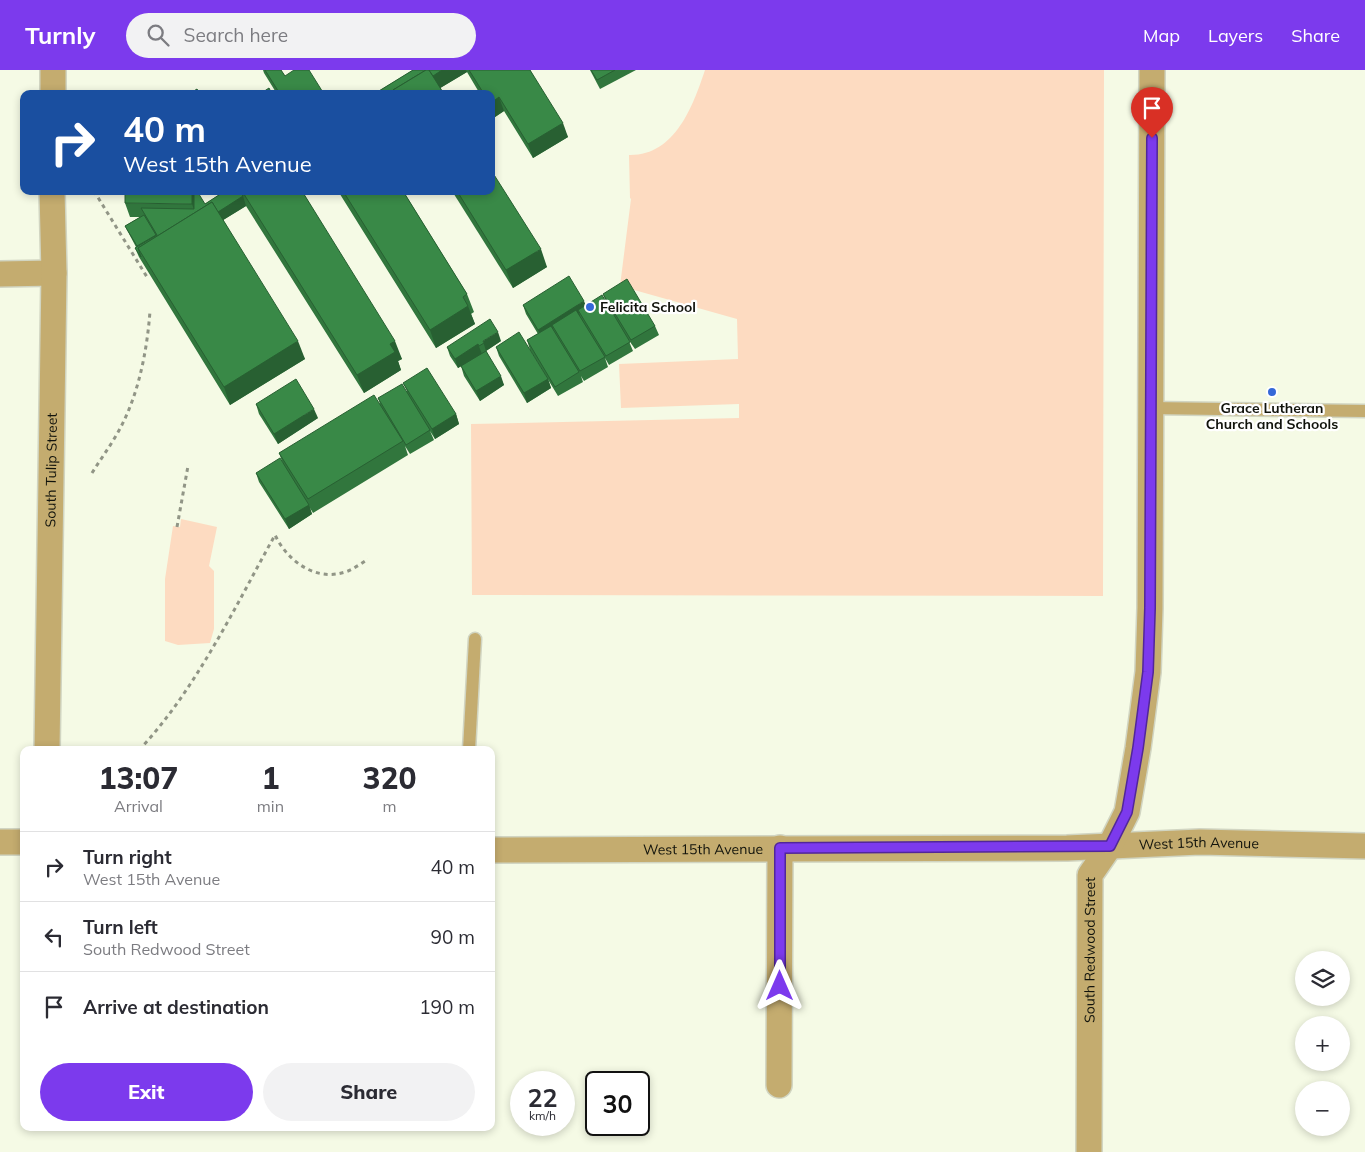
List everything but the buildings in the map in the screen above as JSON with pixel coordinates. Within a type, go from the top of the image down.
[{"type":"street","points":[[53,70],[53,90]]},
{"type":"street","name":"South Redwood Street","points":[[1089,1152],[1090,875],[1110,846],[1127,812],[1148,672],[1150,608],[1152,70]]},
{"type":"street","name":"South Tulip Street","points":[[48,746],[54,272],[52,195]]},
{"type":"street","points":[[0,274],[54,272]]},
{"type":"street","points":[[0,842],[20,842]]},
{"type":"street","name":"West 15th Avenue","points":[[495,850],[1110,846],[1200,842],[1365,846]]},
{"type":"street","points":[[779,1085],[780,848]]},
{"type":"lane","points":[[1151,408],[1365,411]]},
{"type":"lane","points":[[469,746],[475,640]]},
{"type":"path","points":[[96,195],[147,277]]},
{"type":"path","points":[[92,473],[118,432],[134,394],[148,335],[150,311]]},
{"type":"path","points":[[176,527],[188,466]]},
{"type":"path","points":[[143,746],[158,730],[180,701],[225,626],[275,535],[286,554],[293,561],[317,572],[340,573],[350,571],[368,559]]},
{"type":"shaded area","points":[[705,70],[1104,70],[1103,596],[472,595],[471,424],[739,418],[739,404],[621,408],[619,364],[738,359],[737,319],[620,286],[631,199],[629,155],[645,153],[659,147],[670,138],[688,113]]},
{"type":"shaded area","points":[[181,519],[217,527],[209,566],[214,571],[214,629],[210,643],[178,645],[165,641],[165,579],[173,526],[180,527]]},
{"type":"place","name":"Felicita School","points":[[590,307]]},
{"type":"place","name":"Grace Lutheran Church and Schools","points":[[1272,392]]},
{"type":"route","points":[[780,986],[780,848],[1049,848],[1110,846],[1127,812],[1148,672],[1150,608],[1152,138]]}]
